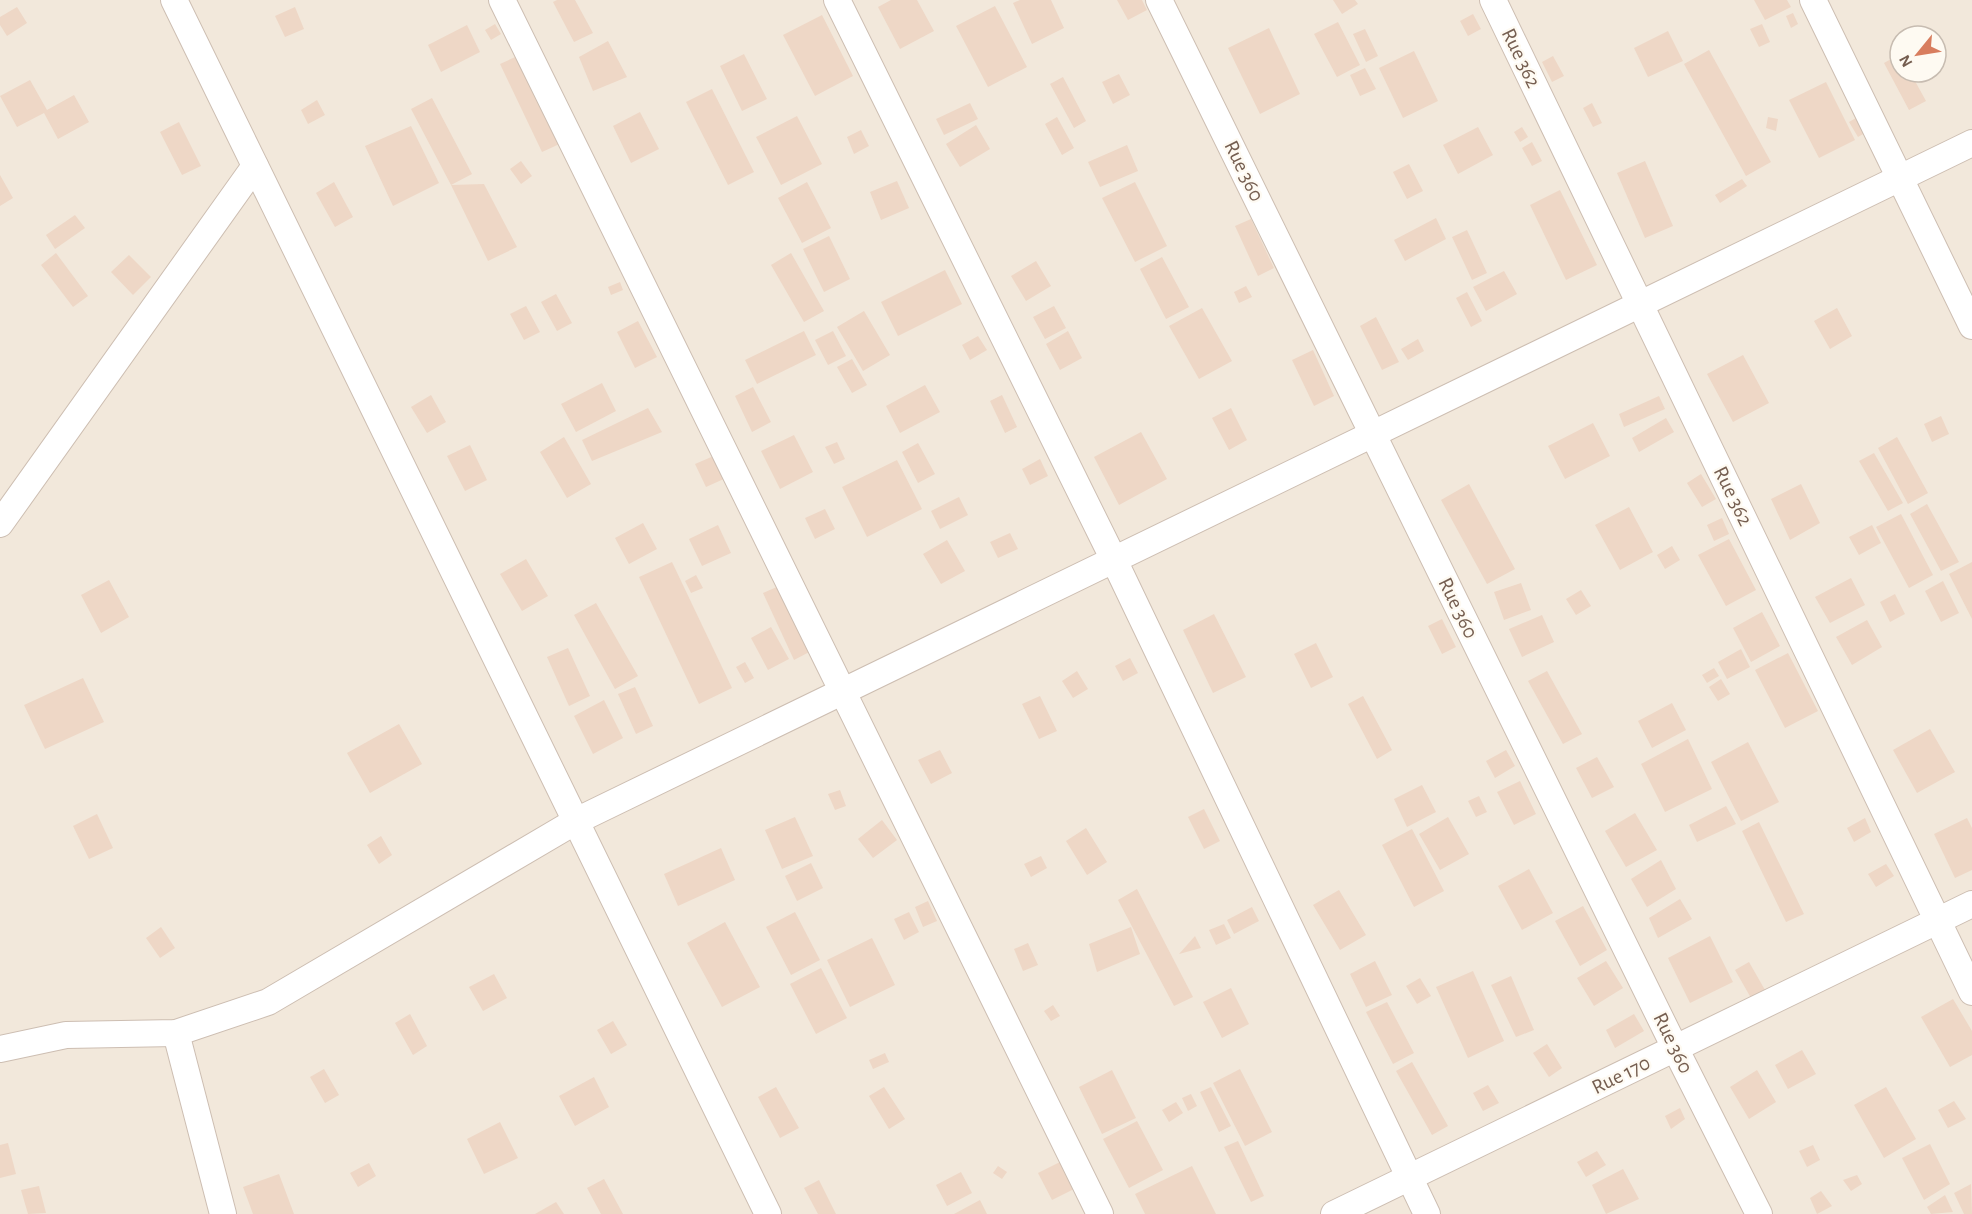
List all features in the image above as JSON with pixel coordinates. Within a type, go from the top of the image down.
[{"type":"street","points":[[174,0],[768,1214]]},
{"type":"street","points":[[502,0],[1100,1214]]},
{"type":"street","points":[[837,0],[1114,560],[1427,1214]]},
{"type":"street","name":"Rue 360","points":[[1160,0],[1675,1048],[1759,1214]]},
{"type":"street","name":"Rue 362","points":[[1493,0],[1972,992]]},
{"type":"street","points":[[1813,0],[1972,326]]},
{"type":"street","points":[[0,1049],[66,1035],[176,1033],[268,1002],[576,821],[1972,143]]},
{"type":"street","points":[[0,524],[255,166]]},
{"type":"street","name":"Rue 170","points":[[1334,1214],[1972,904]]},
{"type":"street","points":[[176,1033],[223,1214]]},
{"type":"shaded area","points":[[0,0],[1972,0],[1972,1214],[0,1214]]},
{"type":"building","points":[[575,0],[593,33],[574,42],[553,2]]},
{"type":"building","points":[[891,0],[917,0],[934,31],[900,49],[878,7]]},
{"type":"building","points":[[1020,0],[1051,0],[1064,28],[1032,44],[1013,3]]},
{"type":"building","points":[[1117,0],[1142,0],[1147,10],[1128,20]]},
{"type":"building","points":[[1333,0],[1355,0],[1358,4],[1342,14]]},
{"type":"building","points":[[1754,0],[1787,0],[1791,7],[1765,20]]},
{"type":"building","points":[[995,6],[1027,67],[988,87],[956,26]]},
{"type":"building","points":[[17,7],[27,23],[7,36],[0,25],[0,17]]},
{"type":"building","points":[[295,7],[304,29],[285,37],[275,16]]},
{"type":"building","points":[[1793,13],[1798,24],[1791,28],[1786,16]]},
{"type":"building","points":[[1473,14],[1481,29],[1468,36],[1460,21]]},
{"type":"building","points":[[822,15],[853,76],[815,96],[783,35]]},
{"type":"building","points":[[1338,22],[1360,65],[1337,77],[1314,34]]},
{"type":"building","points":[[495,24],[501,34],[491,40],[485,30]]},
{"type":"building","points":[[1762,24],[1770,42],[1759,47],[1750,29]]},
{"type":"building","points":[[467,25],[480,52],[441,72],[428,45]]},
{"type":"building","points":[[1269,28],[1300,94],[1260,114],[1228,48]]},
{"type":"building","points":[[1365,29],[1378,56],[1366,62],[1353,34]]},
{"type":"building","points":[[1668,31],[1683,61],[1648,77],[1634,48]]},
{"type":"building","points":[[608,41],[627,77],[593,91],[579,57]]},
{"type":"building","points":[[1709,50],[1771,162],[1746,176],[1684,64]]},
{"type":"building","points":[[1414,51],[1438,101],[1403,118],[1379,68]]},
{"type":"building","points":[[524,53],[566,141],[542,152],[500,64]]},
{"type":"building","points":[[744,54],[767,99],[742,111],[720,66]]},
{"type":"building","points":[[1553,56],[1564,76],[1552,82],[1542,62]]},
{"type":"building","points":[[1365,68],[1376,89],[1360,96],[1350,75]]},
{"type":"building","points":[[1119,74],[1130,95],[1113,104],[1102,82]]},
{"type":"building","points":[[1063,77],[1086,121],[1074,128],[1050,84]]},
{"type":"building","points":[[30,80],[47,110],[74,95],[89,122],[58,139],[44,113],[17,127],[0,96]]},
{"type":"building","points":[[1826,82],[1855,140],[1819,158],[1789,100]]},
{"type":"building","points":[[1895,84],[1917,84],[1926,101],[1909,110]]},
{"type":"building","points":[[712,89],[754,172],[728,185],[686,102]]},
{"type":"building","points":[[432,98],[472,174],[451,185],[411,109]]},
{"type":"building","points":[[317,100],[325,115],[308,124],[301,110]]},
{"type":"building","points":[[970,103],[978,119],[944,135],[936,119]]},
{"type":"building","points":[[1592,103],[1602,123],[1593,127],[1583,108]]},
{"type":"building","points":[[640,112],[659,149],[631,163],[613,126]]},
{"type":"building","points":[[1861,115],[1870,130],[1858,137],[1849,122]]},
{"type":"building","points":[[797,116],[822,164],[781,185],[756,137]]},
{"type":"building","points":[[1057,117],[1074,148],[1062,155],[1045,124]]},
{"type":"building","points":[[1768,117],[1778,119],[1776,131],[1766,128]]},
{"type":"building","points":[[179,122],[201,166],[182,175],[160,132]]},
{"type":"building","points":[[976,125],[990,149],[960,167],[946,144]]},
{"type":"building","points":[[411,126],[439,183],[393,206],[365,146]]},
{"type":"building","points":[[1478,127],[1493,155],[1458,174],[1443,145]]},
{"type":"building","points":[[1522,127],[1528,137],[1520,142],[1514,132]]},
{"type":"building","points":[[861,130],[869,146],[854,154],[847,137]]},
{"type":"building","points":[[1532,142],[1542,161],[1532,166],[1522,148]]},
{"type":"building","points":[[1127,145],[1138,171],[1100,187],[1088,162]]},
{"type":"building","points":[[521,161],[532,176],[521,184],[510,169]]},
{"type":"building","points":[[1645,161],[1673,226],[1645,238],[1617,173]]},
{"type":"building","points":[[1409,164],[1423,191],[1407,199],[1393,172]]},
{"type":"building","points":[[0,175],[13,198],[0,206]]},
{"type":"building","points":[[1742,179],[1747,186],[1720,203],[1715,195]]},
{"type":"building","points":[[897,181],[909,208],[881,220],[870,192]]},
{"type":"building","points":[[334,182],[353,217],[335,227],[316,193]]},
{"type":"building","points":[[807,182],[831,228],[802,243],[778,198]]},
{"type":"building","points":[[1135,182],[1167,246],[1135,262],[1102,198]]},
{"type":"building","points":[[484,184],[517,247],[488,261],[451,185]]},
{"type":"building","points":[[1560,190],[1597,265],[1566,280],[1530,205]]},
{"type":"building","points":[[75,215],[85,228],[55,249],[46,235]]},
{"type":"building","points":[[1436,218],[1446,239],[1405,261],[1394,240]]},
{"type":"building","points":[[1251,219],[1274,268],[1258,276],[1235,226]]},
{"type":"building","points":[[1467,230],[1487,273],[1472,280],[1452,237]]},
{"type":"building","points":[[829,236],[850,279],[824,292],[803,249]]},
{"type":"building","points":[[56,253],[88,296],[73,307],[41,265]]},
{"type":"building","points":[[791,253],[824,311],[804,322],[771,265]]},
{"type":"building","points":[[129,255],[151,277],[133,295],[111,272]]},
{"type":"building","points":[[1162,257],[1189,307],[1166,319],[1140,269]]},
{"type":"building","points":[[1036,261],[1051,286],[1026,301],[1011,276]]},
{"type":"building","points":[[945,270],[962,304],[898,336],[881,302]]},
{"type":"building","points":[[1504,271],[1517,294],[1486,311],[1473,287]]},
{"type":"building","points":[[620,282],[623,290],[611,295],[608,287]]},
{"type":"building","points":[[1246,286],[1252,297],[1239,303],[1234,292]]},
{"type":"building","points":[[1467,292],[1482,321],[1471,327],[1456,298]]},
{"type":"building","points":[[556,294],[572,323],[557,331],[541,302]]},
{"type":"building","points":[[526,306],[540,332],[524,340],[510,314]]},
{"type":"building","points":[[1054,306],[1066,328],[1045,339],[1033,317]]},
{"type":"building","points":[[1202,308],[1232,361],[1199,379],[1169,326]]},
{"type":"building","points":[[1837,308],[1852,336],[1830,349],[1814,321]]},
{"type":"building","points":[[864,311],[890,355],[863,371],[837,327]]},
{"type":"building","points":[[1376,317],[1399,362],[1382,370],[1360,326]]},
{"type":"building","points":[[638,321],[657,357],[635,368],[617,332]]},
{"type":"building","points":[[804,331],[816,355],[757,384],[745,360]]},
{"type":"building","points":[[833,331],[846,356],[828,365],[815,340]]},
{"type":"building","points":[[1068,331],[1082,358],[1060,370],[1046,344]]},
{"type":"building","points":[[978,336],[987,350],[970,360],[962,345]]},
{"type":"building","points":[[1418,339],[1424,351],[1408,360],[1401,349]]},
{"type":"building","points":[[1313,350],[1334,396],[1314,406],[1292,360]]},
{"type":"building","points":[[1743,355],[1769,403],[1733,422],[1707,374]]},
{"type":"building","points":[[852,359],[867,385],[852,393],[837,367]]},
{"type":"building","points":[[602,383],[616,411],[576,432],[561,404]]},
{"type":"building","points":[[925,385],[940,412],[900,433],[886,406]]},
{"type":"building","points":[[753,387],[771,422],[752,432],[735,396]]},
{"type":"building","points":[[431,395],[446,422],[427,433],[411,407]]},
{"type":"building","points":[[1002,395],[1017,427],[1005,433],[990,401]]},
{"type":"building","points":[[1659,396],[1665,409],[1624,427],[1619,414]]},
{"type":"building","points":[[648,408],[662,432],[592,461],[582,440]]},
{"type":"building","points":[[1231,408],[1247,440],[1229,450],[1212,418]]},
{"type":"building","points":[[1941,416],[1949,434],[1932,442],[1924,424]]},
{"type":"building","points":[[1666,418],[1674,432],[1639,452],[1632,438]]},
{"type":"building","points":[[1593,423],[1610,456],[1565,479],[1548,446]]},
{"type":"building","points":[[1141,432],[1167,479],[1119,505],[1094,457]]},
{"type":"building","points":[[794,435],[813,472],[780,489],[761,451]]},
{"type":"building","points":[[564,437],[591,484],[567,498],[540,452]]},
{"type":"building","points":[[1897,437],[1928,493],[1908,504],[1878,448]]},
{"type":"building","points":[[837,442],[845,459],[834,464],[825,447]]},
{"type":"building","points":[[918,443],[935,474],[918,483],[902,452]]},
{"type":"building","points":[[470,445],[487,480],[465,491],[447,456]]},
{"type":"building","points":[[1874,453],[1903,503],[1888,511],[1859,461]]},
{"type":"building","points":[[716,455],[726,478],[706,487],[695,464]]},
{"type":"building","points":[[1040,459],[1048,476],[1030,485],[1022,469]]},
{"type":"building","points":[[897,460],[922,509],[867,537],[842,487]]},
{"type":"building","points":[[1701,474],[1716,499],[1702,507],[1687,483]]},
{"type":"building","points":[[1469,484],[1515,569],[1487,584],[1441,500]]},
{"type":"building","points":[[1801,484],[1820,523],[1790,540],[1771,499]]},
{"type":"building","points":[[959,497],[968,515],[940,529],[931,511]]},
{"type":"building","points":[[1927,504],[1959,562],[1941,571],[1910,514]]},
{"type":"building","points":[[1629,507],[1653,552],[1620,570],[1595,525]]},
{"type":"building","points":[[825,509],[835,529],[815,539],[805,518]]},
{"type":"building","points":[[1901,514],[1933,575],[1909,588],[1876,527]]},
{"type":"building","points":[[1722,518],[1729,534],[1714,541],[1707,525]]},
{"type":"building","points":[[643,523],[657,549],[629,564],[615,538]]},
{"type":"building","points":[[718,525],[731,553],[702,566],[689,539]]},
{"type":"building","points":[[1872,525],[1881,543],[1859,555],[1849,537]]},
{"type":"building","points":[[1010,533],[1018,549],[998,558],[990,542]]},
{"type":"building","points":[[1729,539],[1756,590],[1726,606],[1698,555]]},
{"type":"building","points":[[947,540],[965,571],[941,584],[923,554]]},
{"type":"building","points":[[1672,546],[1680,560],[1665,569],[1657,555]]},
{"type":"building","points":[[526,559],[548,596],[522,611],[500,574]]},
{"type":"building","points":[[672,562],[732,688],[699,704],[639,577]]},
{"type":"building","points":[[1972,562],[1972,619],[1949,574]]},
{"type":"building","points":[[696,575],[703,588],[691,593],[685,581]]},
{"type":"building","points":[[1851,578],[1865,605],[1830,623],[1815,597]]},
{"type":"building","points":[[109,580],[129,617],[101,633],[81,595]]},
{"type":"building","points":[[1943,581],[1959,613],[1941,622],[1925,591]]},
{"type":"building","points":[[786,583],[817,648],[794,660],[763,593]]},
{"type":"building","points":[[1521,583],[1531,610],[1504,620],[1494,592]]},
{"type":"building","points":[[1581,590],[1591,606],[1576,615],[1566,599]]},
{"type":"building","points":[[1895,594],[1905,614],[1890,622],[1880,602]]},
{"type":"building","points":[[596,603],[638,676],[615,689],[574,615]]},
{"type":"building","points":[[1762,612],[1780,646],[1751,662],[1733,628]]},
{"type":"building","points":[[1214,614],[1246,677],[1213,693],[1183,630]]},
{"type":"building","points":[[1542,615],[1554,642],[1522,657],[1509,629]]},
{"type":"building","points":[[1442,619],[1456,647],[1442,654],[1428,626]]},
{"type":"building","points":[[1867,620],[1882,647],[1852,665],[1836,637]]},
{"type":"building","points":[[771,627],[789,659],[768,670],[751,638]]},
{"type":"building","points":[[1316,643],[1333,677],[1311,688],[1294,654]]},
{"type":"building","points":[[568,648],[590,696],[569,706],[547,657]]},
{"type":"building","points":[[1741,649],[1750,667],[1727,679],[1718,662]]},
{"type":"building","points":[[1788,653],[1818,711],[1785,728],[1755,670]]},
{"type":"building","points":[[1130,658],[1138,673],[1123,681],[1115,666]]},
{"type":"building","points":[[745,662],[754,678],[745,683],[736,667]]},
{"type":"building","points":[[1714,668],[1719,676],[1707,683],[1702,675]]},
{"type":"building","points":[[1077,671],[1088,689],[1073,698],[1062,681]]},
{"type":"building","points":[[1547,671],[1582,734],[1563,744],[1528,681]]},
{"type":"building","points":[[83,678],[104,722],[45,749],[24,705]]},
{"type":"building","points":[[1721,679],[1730,694],[1718,701],[1709,687]]},
{"type":"building","points":[[635,687],[653,726],[636,734],[618,694]]},
{"type":"building","points":[[1040,696],[1057,731],[1039,739],[1022,704]]},
{"type":"building","points":[[1363,696],[1392,750],[1377,759],[1348,704]]},
{"type":"building","points":[[604,700],[623,738],[593,754],[574,716]]},
{"type":"building","points":[[1672,703],[1686,730],[1652,748],[1638,721]]},
{"type":"building","points":[[399,724],[422,764],[370,793],[347,753]]},
{"type":"building","points":[[1930,729],[1955,772],[1917,793],[1893,750]]},
{"type":"building","points":[[1688,739],[1712,789],[1665,812],[1641,764]]},
{"type":"building","points":[[1748,742],[1779,802],[1741,821],[1711,762]]},
{"type":"building","points":[[940,750],[952,773],[931,784],[918,760]]},
{"type":"building","points":[[1506,750],[1515,766],[1495,778],[1486,761]]},
{"type":"building","points":[[1597,757],[1614,787],[1592,798],[1576,768]]},
{"type":"building","points":[[1520,781],[1536,814],[1514,825],[1497,792]]},
{"type":"building","points":[[1422,785],[1436,812],[1407,827],[1394,799]]},
{"type":"building","points":[[840,790],[846,806],[835,810],[828,794]]},
{"type":"building","points":[[1479,796],[1487,812],[1476,817],[1468,801]]},
{"type":"building","points":[[1726,806],[1736,824],[1697,842],[1689,825]]},
{"type":"building","points":[[1204,809],[1220,841],[1204,849],[1188,817]]},
{"type":"building","points":[[1635,813],[1657,850],[1626,867],[1605,831]]},
{"type":"building","points":[[97,814],[113,848],[89,859],[73,826]]},
{"type":"building","points":[[795,817],[813,856],[782,869],[765,830]]},
{"type":"building","points":[[1448,817],[1469,854],[1440,870],[1419,834]]},
{"type":"building","points":[[1865,818],[1871,832],[1854,842],[1847,828]]},
{"type":"building","points":[[1967,818],[1972,828],[1972,870],[1955,878],[1934,834]]},
{"type":"building","points":[[882,820],[897,840],[873,858],[858,839]]},
{"type":"building","points":[[1759,822],[1804,914],[1786,922],[1742,831]]},
{"type":"building","points":[[1086,828],[1107,862],[1087,875],[1066,841]]},
{"type":"building","points":[[1412,829],[1444,891],[1414,907],[1382,845]]},
{"type":"building","points":[[381,836],[392,855],[379,864],[367,845]]},
{"type":"building","points":[[721,848],[735,880],[678,906],[664,874]]},
{"type":"building","points":[[1041,856],[1047,868],[1031,877],[1024,864]]},
{"type":"building","points":[[1661,860],[1676,889],[1647,907],[1631,879]]},
{"type":"building","points":[[811,863],[823,888],[797,901],[785,876]]},
{"type":"building","points":[[1886,864],[1894,876],[1876,887],[1868,874]]},
{"type":"building","points":[[1529,869],[1553,913],[1522,930],[1498,886]]},
{"type":"building","points":[[1137,889],[1193,997],[1174,1006],[1118,900]]},
{"type":"building","points":[[1339,890],[1366,935],[1340,950],[1313,905]]},
{"type":"building","points":[[1680,899],[1692,919],[1658,938],[1649,918]]},
{"type":"building","points":[[928,901],[937,921],[923,927],[915,907]]},
{"type":"building","points":[[1583,906],[1607,950],[1580,966],[1555,921]]},
{"type":"building","points":[[1252,907],[1259,921],[1234,934],[1227,920]]},
{"type":"building","points":[[795,912],[820,960],[791,975],[766,927]]},
{"type":"building","points":[[909,912],[919,932],[904,940],[894,919]]},
{"type":"building","points":[[725,922],[760,987],[722,1007],[687,943]]},
{"type":"building","points":[[1224,924],[1231,938],[1216,945],[1209,930]]},
{"type":"building","points":[[161,927],[175,948],[160,958],[146,938]]},
{"type":"building","points":[[1131,927],[1140,954],[1097,972],[1089,944]]},
{"type":"building","points":[[1195,936],[1201,948],[1179,954]]},
{"type":"building","points":[[1710,936],[1733,982],[1690,1003],[1668,958]]},
{"type":"building","points":[[872,938],[895,985],[850,1007],[827,960]]},
{"type":"building","points":[[1028,943],[1038,965],[1023,971],[1014,949]]},
{"type":"building","points":[[1375,961],[1392,995],[1366,1007],[1350,974]]},
{"type":"building","points":[[1606,961],[1623,988],[1594,1006],[1577,978]]},
{"type":"building","points":[[1749,962],[1765,990],[1751,998],[1735,970]]},
{"type":"building","points":[[821,968],[847,1018],[816,1034],[790,984]]},
{"type":"building","points":[[1473,971],[1504,1041],[1468,1058],[1436,987]]},
{"type":"building","points":[[494,974],[507,998],[483,1011],[469,987]]},
{"type":"building","points":[[1511,976],[1534,1030],[1516,1037],[1491,985]]},
{"type":"building","points":[[1420,978],[1431,996],[1417,1004],[1406,986]]},
{"type":"building","points":[[1231,988],[1249,1024],[1222,1038],[1203,1002]]},
{"type":"building","points":[[1953,999],[1972,1031],[1972,1055],[1950,1067],[1921,1017]]},
{"type":"building","points":[[1387,1002],[1414,1053],[1393,1064],[1366,1012]]},
{"type":"building","points":[[1053,1005],[1060,1016],[1051,1021],[1044,1011]]},
{"type":"building","points":[[410,1014],[427,1046],[413,1055],[395,1023]]},
{"type":"building","points":[[1634,1014],[1644,1031],[1615,1048],[1606,1030]]},
{"type":"building","points":[[613,1021],[627,1045],[611,1054],[597,1030]]},
{"type":"building","points":[[1547,1044],[1562,1068],[1549,1077],[1533,1053]]},
{"type":"building","points":[[1802,1050],[1816,1074],[1788,1089],[1775,1065]]},
{"type":"building","points":[[885,1053],[889,1062],[873,1069],[869,1060]]},
{"type":"building","points":[[1412,1062],[1448,1126],[1432,1135],[1396,1071]]},
{"type":"building","points":[[324,1069],[339,1095],[325,1103],[310,1077]]},
{"type":"building","points":[[1240,1069],[1272,1132],[1245,1146],[1213,1083]]},
{"type":"building","points":[[1112,1070],[1136,1118],[1102,1134],[1079,1087]]},
{"type":"building","points":[[1757,1070],[1776,1102],[1749,1119],[1730,1087]]},
{"type":"building","points":[[594,1077],[609,1107],[575,1126],[559,1096]]},
{"type":"building","points":[[1488,1085],[1499,1103],[1483,1111],[1473,1093]]},
{"type":"building","points":[[776,1087],[799,1128],[780,1138],[758,1097]]},
{"type":"building","points":[[884,1087],[905,1119],[889,1129],[869,1096]]},
{"type":"building","points":[[1211,1087],[1231,1126],[1219,1132],[1200,1092]]},
{"type":"building","points":[[1886,1087],[1916,1139],[1884,1158],[1854,1105]]},
{"type":"building","points":[[1191,1094],[1197,1106],[1188,1111],[1182,1098]]},
{"type":"building","points":[[1954,1101],[1966,1119],[1948,1128],[1938,1110]]},
{"type":"building","points":[[1176,1102],[1183,1113],[1169,1122],[1162,1110]]},
{"type":"building","points":[[1680,1108],[1685,1119],[1671,1129],[1665,1116]]},
{"type":"building","points":[[1137,1121],[1163,1170],[1129,1188],[1103,1139]]},
{"type":"building","points":[[500,1122],[518,1158],[484,1174],[467,1139]]},
{"type":"building","points":[[1238,1141],[1264,1196],[1251,1202],[1224,1147]]},
{"type":"building","points":[[8,1143],[16,1174],[0,1178],[0,1145]]},
{"type":"building","points":[[1930,1144],[1950,1184],[1924,1200],[1902,1158]]},
{"type":"building","points":[[1813,1145],[1820,1160],[1807,1167],[1799,1151]]},
{"type":"building","points":[[1597,1151],[1606,1165],[1586,1177],[1577,1162]]},
{"type":"building","points":[[1060,1162],[1074,1189],[1052,1200],[1038,1173]]},
{"type":"building","points":[[369,1163],[376,1176],[358,1187],[350,1173]]},
{"type":"building","points":[[998,1166],[1007,1172],[1002,1179],[993,1173]]},
{"type":"building","points":[[1192,1166],[1216,1214],[1145,1214],[1135,1194]]},
{"type":"building","points":[[1623,1169],[1639,1199],[1606,1214],[1592,1185]]},
{"type":"building","points":[[961,1172],[972,1193],[947,1206],[936,1185]]},
{"type":"building","points":[[279,1174],[294,1214],[253,1214],[243,1187]]},
{"type":"building","points":[[1857,1175],[1862,1184],[1851,1191],[1843,1180]]},
{"type":"building","points":[[604,1179],[623,1214],[601,1214],[587,1188]]},
{"type":"building","points":[[819,1180],[836,1214],[818,1214],[804,1188]]},
{"type":"building","points":[[1971,1184],[1972,1214],[1964,1214],[1954,1193]]},
{"type":"building","points":[[39,1186],[46,1213],[28,1214],[21,1190]]},
{"type":"building","points":[[1821,1191],[1832,1206],[1817,1214],[1810,1198]]},
{"type":"building","points":[[1945,1195],[1953,1212],[1931,1214],[1927,1207]]},
{"type":"building","points":[[980,1200],[987,1214],[954,1214]]},
{"type":"building","points":[[556,1202],[564,1214],[535,1214]]}]
